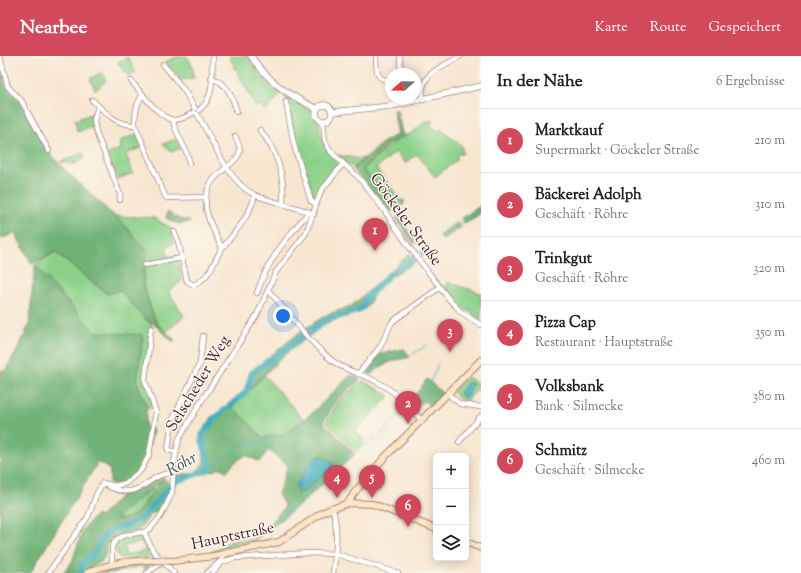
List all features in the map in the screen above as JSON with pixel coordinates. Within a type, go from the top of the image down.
[{"type":"main road","points":[[348,503],[354,493],[384,458],[481,360]]},
{"type":"main road","name":"Hauptstraße","points":[[88,572],[126,561],[173,561],[214,556],[279,542],[332,507],[348,503],[373,504],[433,528]]},
{"type":"main road","points":[[469,543],[481,548]]},
{"type":"street","points":[[131,81],[158,112],[173,120],[184,118],[196,111],[209,98],[213,56]]},
{"type":"street","points":[[250,56],[266,75],[283,91],[317,109]]},
{"type":"street","points":[[376,56],[378,75],[382,80],[385,81]]},
{"type":"street","points":[[400,56],[401,68]]},
{"type":"street","points":[[461,56],[427,77],[423,86],[423,100],[481,86]]},
{"type":"street","points":[[0,57],[8,88],[21,100],[49,152]]},
{"type":"street","points":[[163,64],[184,90],[226,166],[241,185],[255,195],[314,214]]},
{"type":"street","points":[[211,78],[220,81],[228,89],[236,112]]},
{"type":"street","points":[[143,94],[137,104],[135,124],[166,198],[206,197]]},
{"type":"street","points":[[92,100],[115,121],[126,125],[135,124]]},
{"type":"street","points":[[286,102],[294,145],[311,201],[316,204]]},
{"type":"street","points":[[332,112],[384,108],[395,104]]},
{"type":"street","points":[[98,106],[94,120],[96,132],[120,194],[120,200]]},
{"type":"street","points":[[321,106],[329,106],[332,112],[329,120],[323,121],[317,117],[317,109],[321,106]]},
{"type":"street","points":[[173,120],[178,137],[190,163]]},
{"type":"street","name":"Göckeler Straße","points":[[323,121],[323,134],[328,147],[343,164],[360,179],[382,207],[439,288],[455,306],[481,325]]},
{"type":"street","points":[[260,130],[268,140],[280,166],[283,179],[283,204]]},
{"type":"street","points":[[222,248],[208,215],[206,197],[212,181],[226,166],[238,157],[240,149],[236,136]]},
{"type":"street","name":"Selscheder Weg","points":[[144,532],[153,527],[158,521],[170,497],[179,439],[257,315],[276,272],[306,233],[314,214],[316,204],[324,187],[343,164]]},
{"type":"street","points":[[174,232],[187,281],[192,284],[196,284],[207,274],[217,260],[222,248],[233,237],[248,214],[255,195]]},
{"type":"street","points":[[257,293],[272,258],[287,237],[309,212]]},
{"type":"street","points":[[146,266],[182,258]]},
{"type":"street","points":[[358,374],[376,354],[392,322],[439,288]]},
{"type":"street","points":[[268,290],[321,351],[339,365],[381,384],[390,390],[422,421]]},
{"type":"street","points":[[103,483],[115,486],[126,483],[137,474],[149,455],[156,412],[144,381],[151,328]]},
{"type":"street","points":[[176,452],[168,450],[172,421],[200,363],[203,336]]},
{"type":"street","points":[[448,394],[460,404],[481,407]]},
{"type":"street","points":[[459,442],[481,416]]},
{"type":"street","points":[[103,483],[118,491],[126,492],[146,485],[167,472],[173,476]]},
{"type":"street","points":[[48,573],[88,517],[97,493],[103,483]]},
{"type":"street","points":[[332,507],[335,520],[336,554],[333,573]]},
{"type":"street","points":[[112,564],[112,546],[117,539],[125,535],[144,532],[153,551],[174,573]]},
{"type":"street","points":[[206,573],[212,566],[230,553]]},
{"type":"street","points":[[212,573],[220,564],[235,558],[308,553],[336,554],[398,573]]},
{"type":"street","points":[[147,573],[163,562]]},
{"type":"green space","points":[[178,56],[187,56],[192,65],[194,78],[180,80],[165,62]]},
{"type":"green space","points":[[229,56],[247,56],[260,74],[280,94],[266,111],[261,105],[256,107]]},
{"type":"green space","points":[[128,57],[135,72],[128,76],[118,62]]},
{"type":"green space","points":[[0,64],[6,87],[20,101],[49,153],[69,174],[123,224],[145,249],[143,286],[155,322],[175,340],[173,342],[152,322],[147,321],[120,290],[107,294],[55,252],[32,264],[15,233],[0,239]]},
{"type":"green space","points":[[102,72],[106,81],[95,90],[90,79]]},
{"type":"green space","points":[[283,94],[314,112],[319,121],[320,133],[325,145],[338,164],[314,200],[312,199],[312,191],[298,149],[287,100]]},
{"type":"green space","points":[[393,110],[397,110],[403,137],[388,145],[363,169],[395,209],[390,211],[353,169],[382,143],[398,134]]},
{"type":"green space","points":[[94,113],[93,126],[77,132],[75,120]]},
{"type":"green space","points":[[426,121],[434,121],[430,125],[438,131],[440,129],[461,145],[463,152],[461,155],[459,153],[456,157],[458,159],[435,177],[417,154],[405,163],[396,152],[376,168],[401,201],[404,200],[404,204],[395,209],[363,169],[403,135],[409,135]]},
{"type":"green space","points":[[137,134],[143,147],[126,154],[133,173],[117,179],[107,154],[121,149],[120,141]]},
{"type":"green space","points":[[175,139],[180,148],[172,152],[163,144]]},
{"type":"green space","points":[[83,153],[85,158],[75,164],[60,162]]},
{"type":"green space","points":[[338,155],[359,159],[365,158],[354,167],[348,165]]},
{"type":"green space","points":[[481,205],[481,213],[465,224],[461,219]]},
{"type":"green space","points":[[168,211],[177,218],[190,222],[178,224],[166,218]]},
{"type":"green space","points":[[116,216],[154,218],[171,228],[174,243],[166,247],[168,257],[177,255],[182,281],[168,291],[184,316],[166,332],[156,322],[144,288],[144,274],[147,258],[146,248]]},
{"type":"green space","points":[[399,216],[416,243],[413,244],[397,218]]},
{"type":"green space","points":[[457,222],[461,227],[443,240],[439,235]]},
{"type":"green space","points":[[55,252],[107,294],[120,290],[147,321],[152,322],[144,380],[154,408],[147,407],[137,382],[142,335],[94,332],[35,265]]},
{"type":"green space","points":[[410,253],[416,262],[390,277],[378,287],[367,307],[358,313],[327,323],[284,355],[233,407],[263,438],[286,434],[313,412],[351,375],[360,380],[339,397],[323,422],[355,454],[302,503],[254,541],[212,552],[233,540],[252,540],[257,537],[285,507],[278,494],[288,465],[268,450],[260,462],[246,455],[234,463],[227,472],[221,468],[175,483],[175,475],[193,473],[199,469],[204,462],[203,437],[212,416],[215,416],[244,391],[250,372],[300,332],[326,315],[353,305]]},
{"type":"green space","points":[[35,265],[94,332],[143,335],[137,382],[147,407],[145,427],[153,429],[149,447],[141,466],[135,475],[120,484],[110,483],[110,470],[98,462],[30,573],[0,573],[0,370],[5,371],[19,347],[29,325]]},
{"type":"green space","points":[[447,282],[481,293],[481,320],[465,309],[445,291]]},
{"type":"green space","points":[[404,349],[410,357],[384,365],[371,375],[366,372],[379,354]]},
{"type":"green space","points":[[264,375],[304,420],[286,434],[263,438],[233,407]]},
{"type":"green space","points":[[467,377],[481,385],[466,402],[459,399],[453,392]]},
{"type":"green space","points":[[427,379],[444,395],[431,407],[425,401],[416,405],[411,401]]},
{"type":"green space","points":[[363,381],[390,396],[355,431],[365,442],[355,451],[326,422],[341,398]]},
{"type":"green space","points":[[162,475],[164,478],[161,482],[165,479],[169,484],[168,495],[161,512],[152,513],[138,531],[117,535],[111,540],[101,562],[79,573],[63,573],[72,562],[83,529],[96,515],[100,517],[123,493],[137,490]],"holes":[[[160,482],[138,512],[123,519],[116,519],[122,512]]]},
{"type":"green space","points":[[152,489],[153,490],[139,512],[130,517],[116,519],[122,512]]},
{"type":"green space","points":[[139,535],[143,537],[154,557],[122,558],[118,556],[117,546],[121,540]],"holes":[[[142,542],[146,551],[126,555],[124,546]]]},
{"type":"green space","points":[[151,564],[146,570],[141,566],[114,573],[100,573],[113,569]]},
{"type":"water","points":[[468,382],[473,384],[468,396],[466,398],[462,397],[459,392]]},
{"type":"water","points":[[319,456],[326,458],[333,463],[332,468],[303,492],[297,493],[296,485],[307,468]]},
{"type":"waterway","name":"Röhr","points":[[440,239],[481,210]]},
{"type":"waterway","name":"Röhr","points":[[307,333],[327,319],[357,311],[363,307],[365,300],[390,274],[424,252]]},
{"type":"waterway","points":[[468,310],[473,308],[477,313],[481,313]]},
{"type":"waterway","name":"Röhr","points":[[81,573],[83,563],[94,554],[103,537],[110,531],[128,525],[142,518],[174,482],[208,470],[209,462],[202,440],[202,435],[215,418],[246,392],[252,373],[303,336]]},
{"type":"waterway","points":[[413,354],[427,345]]},
{"type":"waterway","points":[[369,370],[389,358],[408,356]]},
{"type":"waterway","points":[[409,405],[415,402],[424,393],[438,364]]},
{"type":"waterway","points":[[210,468],[239,446],[256,442],[285,442],[297,436],[309,424],[336,391],[357,377]]},
{"type":"waterway","points":[[271,526],[361,448],[380,434],[407,406]]},
{"type":"place","name":"Marktkauf","points":[[375,251]]},
{"type":"place","name":"Trinkgut","points":[[450,352]]},
{"type":"place","name":"Bäckerei Adolph","points":[[408,424]]},
{"type":"place","name":"Pizza Cap","points":[[337,498]]},
{"type":"place","name":"Volksbank","points":[[372,498]]},
{"type":"place","name":"Schmitz","points":[[408,527]]}]
